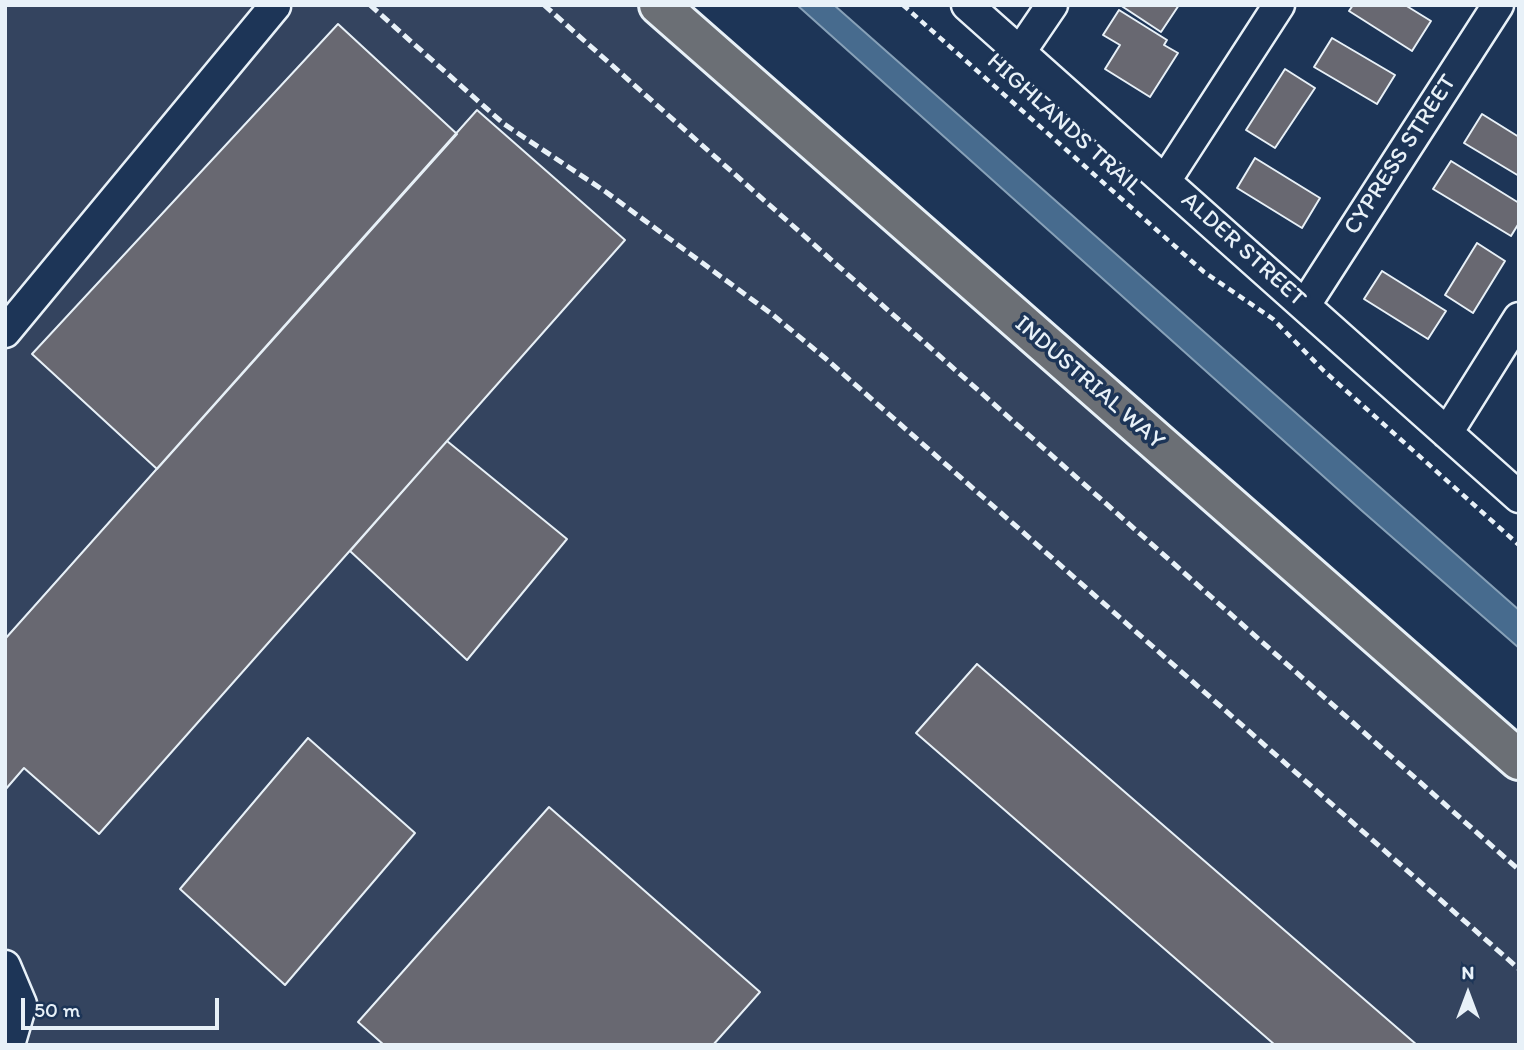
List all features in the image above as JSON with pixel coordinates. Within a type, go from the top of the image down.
[{"type":"main road","name":"INDUSTRIAL WAY","points":[[659,5],[1519,760]]},
{"type":"street","points":[[5,332],[275,5]]},
{"type":"street","name":"ALDER STREET","points":[[967,5],[1519,497]]},
{"type":"street","points":[[1020,52],[1052,5]]},
{"type":"street","points":[[1165,181],[1279,5]]},
{"type":"street","name":"CYPRESS STREET","points":[[1305,305],[1498,5]]},
{"type":"street","points":[[1447,433],[1519,318]]},
{"type":"street","points":[[5,966],[21,1004],[9,1045]]},
{"type":"path","name":"HIGHLANDS TRAIL","points":[[903,5],[1204,272],[1273,319],[1324,371],[1519,545]]},
{"type":"shaded area","points":[[5,5],[655,5],[1519,762],[1519,1045],[5,1045]]},
{"type":"shaded area","points":[[797,5],[834,5],[1519,610],[1519,648],[1361,510]]},
{"type":"building","points":[[1120,5],[1179,5],[1161,32]]},
{"type":"building","points":[[1353,5],[1405,5],[1431,21],[1412,51],[1349,11]]},
{"type":"building","points":[[1119,10],[1167,40],[1164,45],[1178,53],[1150,97],[1105,69],[1120,45],[1103,35]]},
{"type":"building","points":[[338,24],[457,134],[157,469],[32,354]]},
{"type":"building","points":[[1332,38],[1395,75],[1377,104],[1314,67]]},
{"type":"building","points":[[1285,69],[1315,88],[1275,148],[1246,130]]},
{"type":"building","points":[[477,110],[625,240],[99,834],[24,768],[5,790],[5,639]]},
{"type":"building","points":[[1482,114],[1519,137],[1519,176],[1464,143]]},
{"type":"building","points":[[1255,158],[1320,198],[1302,228],[1237,188]]},
{"type":"building","points":[[1451,161],[1519,203],[1519,223],[1511,236],[1433,189]]},
{"type":"building","points":[[1477,243],[1505,261],[1473,313],[1445,295]]},
{"type":"building","points":[[1382,271],[1446,311],[1428,339],[1364,299]]},
{"type":"building","points":[[447,441],[567,539],[467,660],[350,551]]},
{"type":"building","points":[[977,664],[1417,1045],[1275,1045],[916,733]]},
{"type":"building","points":[[308,738],[415,833],[285,985],[180,889]]},
{"type":"building","points":[[549,807],[760,992],[713,1045],[384,1045],[358,1022]]},
{"type":"railway","points":[[370,5],[504,124],[606,192],[773,315],[825,358],[1519,969]]},
{"type":"railway","points":[[544,5],[1519,870]]}]
